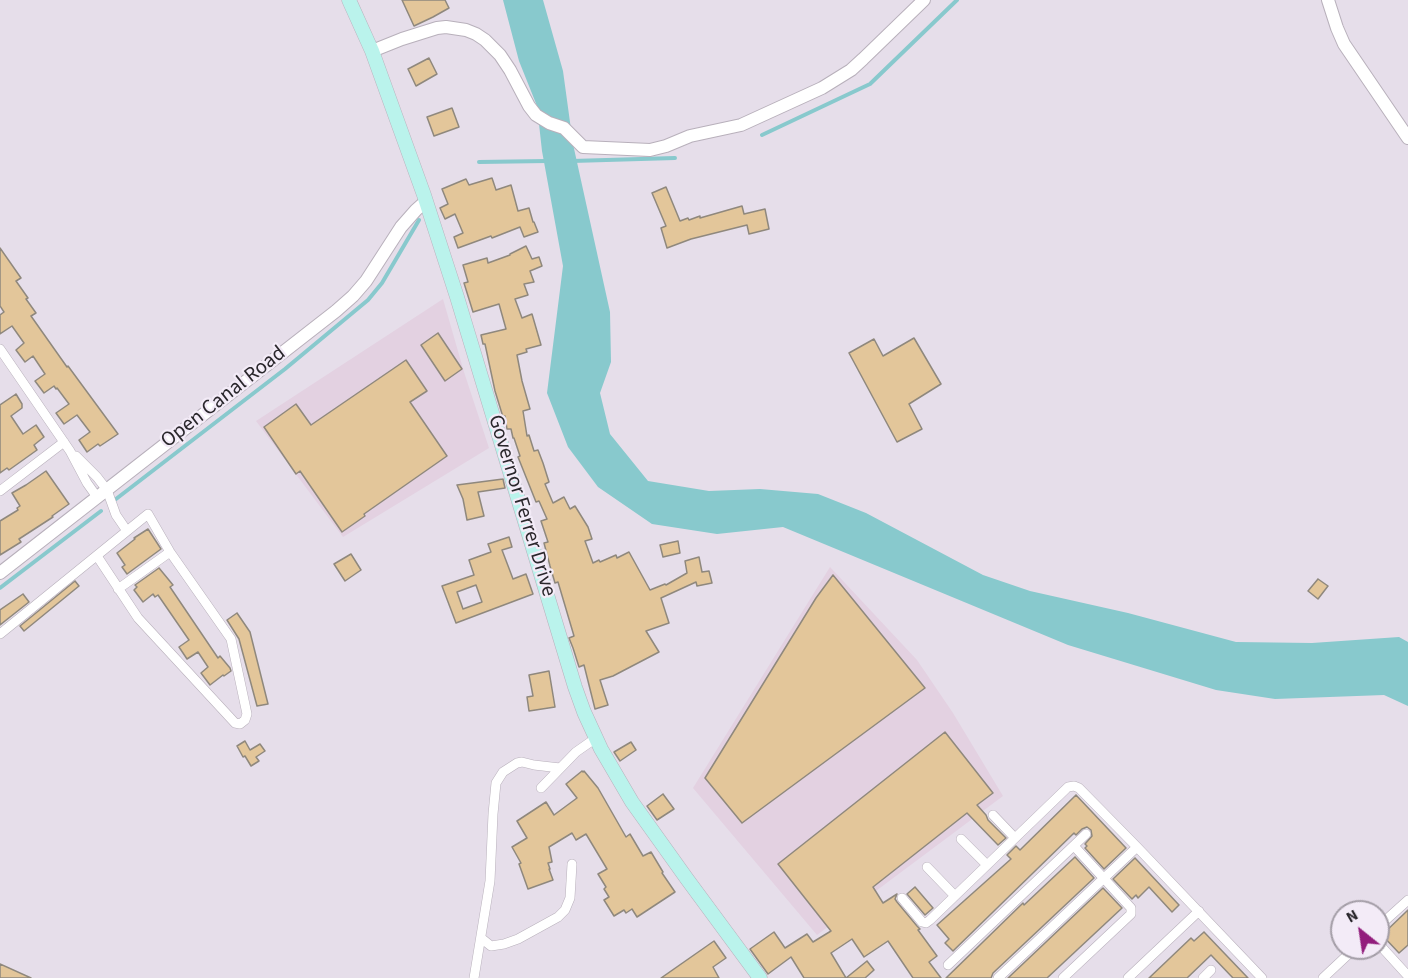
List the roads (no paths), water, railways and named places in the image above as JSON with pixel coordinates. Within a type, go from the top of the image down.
[{"type":"main road","name":"Governor Ferrer Drive","points":[[349,0],[372,51],[424,195],[575,687],[596,738],[633,802],[760,978]]},
{"type":"street","points":[[372,51],[437,28],[466,30],[485,40],[500,55],[536,115],[545,122],[566,129],[583,147],[650,150],[690,136],[741,125],[822,88],[851,70],[924,0]]},
{"type":"street","points":[[1328,0],[1344,44],[1408,138]]},
{"type":"street","name":"Open Canal Road","points":[[0,573],[341,307],[366,281],[408,218],[426,202]]},
{"type":"street","points":[[0,349],[67,447],[87,483],[102,494],[127,531]]},
{"type":"street","points":[[0,491],[67,447]]},
{"type":"street","points":[[0,634],[148,514],[170,552],[231,639],[247,714],[245,720],[240,724],[235,723],[138,618],[97,556]]},
{"type":"street","points":[[118,589],[170,552]]},
{"type":"street","points":[[541,788],[580,748],[596,738]]},
{"type":"street","points":[[474,978],[490,881],[496,783],[503,772],[522,762],[560,768]]},
{"type":"street","points":[[902,898],[922,922],[926,923],[1068,787],[1074,786],[1079,788],[1137,847],[1262,978]]},
{"type":"street","points":[[993,815],[1015,838]]},
{"type":"street","points":[[948,965],[1086,834]]},
{"type":"street","points":[[961,839],[987,865]]},
{"type":"street","points":[[1063,978],[1131,914],[1131,908],[1074,846]]},
{"type":"street","points":[[998,978],[1137,847]]},
{"type":"street","points":[[481,938],[491,946],[504,944],[527,935],[558,917],[565,910],[570,898],[572,864]]},
{"type":"street","points":[[927,867],[955,896]]},
{"type":"street","points":[[1390,916],[1408,900]]},
{"type":"street","points":[[1128,978],[1199,911]]},
{"type":"street","points":[[1390,953],[1404,965],[1408,976]]},
{"type":"street","points":[[1323,978],[1342,960]]},
{"type":"street","points":[[1203,978],[1211,970]]},
{"type":"water","points":[[503,0],[543,0],[563,71],[573,144],[610,312],[611,362],[600,393],[610,434],[648,481],[709,491],[760,489],[818,494],[866,513],[983,575],[1030,591],[1128,613],[1236,642],[1312,643],[1399,637],[1408,642],[1408,706],[1384,695],[1275,699],[1216,690],[1068,645],[783,527],[717,534],[652,524],[598,487],[568,447],[547,393],[563,266],[542,151],[537,106],[519,61]]},
{"type":"waterway","points":[[762,135],[870,84],[957,0]]},
{"type":"waterway","points":[[572,161],[675,158]]},
{"type":"waterway","points":[[479,162],[547,161]]},
{"type":"waterway","points":[[116,499],[285,369],[368,300],[382,283],[419,220]]},
{"type":"waterway","points":[[0,588],[101,511]]}]
